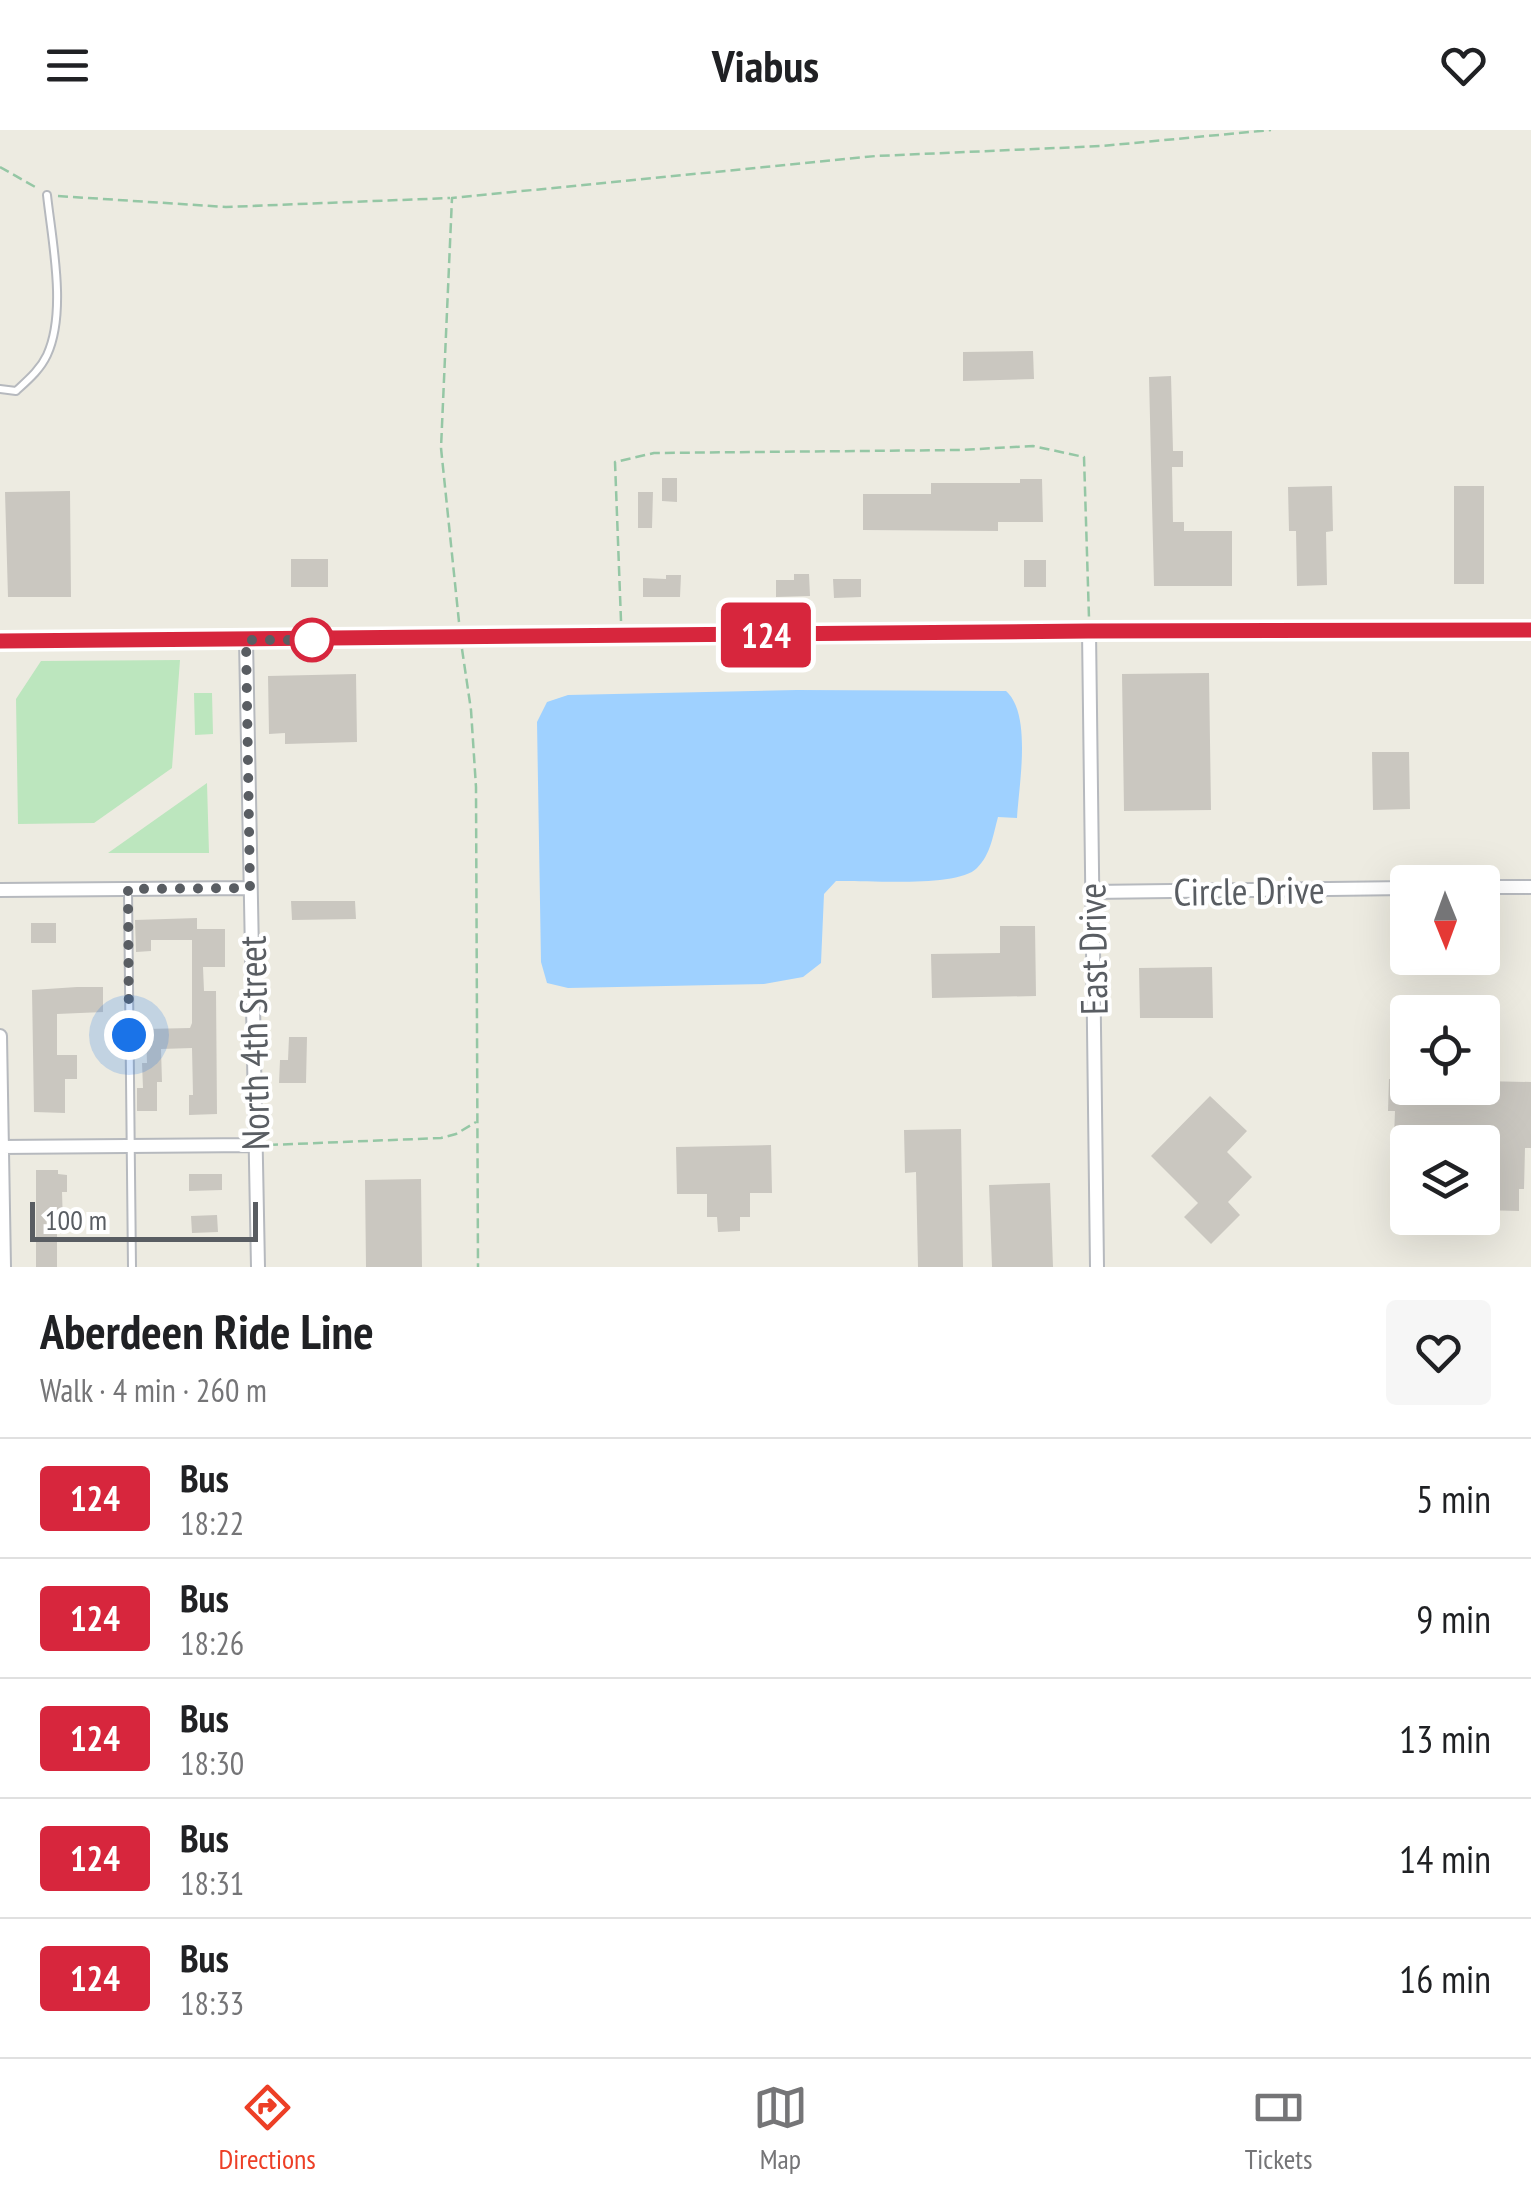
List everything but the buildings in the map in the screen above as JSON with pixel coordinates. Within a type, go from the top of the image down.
[{"type":"street","points":[[0,641],[1531,630]]},
{"type":"street","name":"East Drive","points":[[1088,631],[1097,1267]]},
{"type":"street","name":"North 4th Street","points":[[246,640],[258,1267]]},
{"type":"street","points":[[1500,887],[1531,887]]},
{"type":"street","points":[[0,890],[250,888]]},
{"type":"street","name":"Circle Drive","points":[[1091,892],[1390,888]]},
{"type":"street","points":[[0,1036],[4,1267]]},
{"type":"street","points":[[1,1146],[255,1145]]},
{"type":"lane","points":[[0,389],[16,391],[35,374],[48,354],[55,326],[56,286],[47,195]]},
{"type":"lane","points":[[128,889],[132,1267]]},
{"type":"path","points":[[0,166],[47,195],[226,207],[452,198],[876,156],[1102,146],[1272,130]]},
{"type":"path","points":[[452,198],[440,448],[471,710],[476,788],[478,1267]]},
{"type":"path","points":[[622,638],[615,462],[654,453],[1032,446],[1084,457],[1090,556],[1088,631]]},
{"type":"path","points":[[255,1145],[441,1138],[478,1122]]},
{"type":"green space","points":[[180,660],[172,768],[94,823],[18,824],[16,699],[41,661]]},
{"type":"green space","points":[[194,693],[212,693],[213,734],[195,735]]},
{"type":"green space","points":[[207,783],[209,853],[108,853]]},
{"type":"water","points":[[1006,691],[1014,702],[1021,732],[1017,818],[998,817],[985,857],[967,874],[932,881],[836,881],[824,894],[821,963],[803,977],[764,984],[568,988],[547,983],[541,962],[537,722],[547,702],[568,695]]},
{"type":"bus line","name":"124","points":[[0,641],[1531,630]]},
{"type":"route","points":[[129,1035],[128,889],[250,888],[246,640],[317,640],[312,640]]}]
